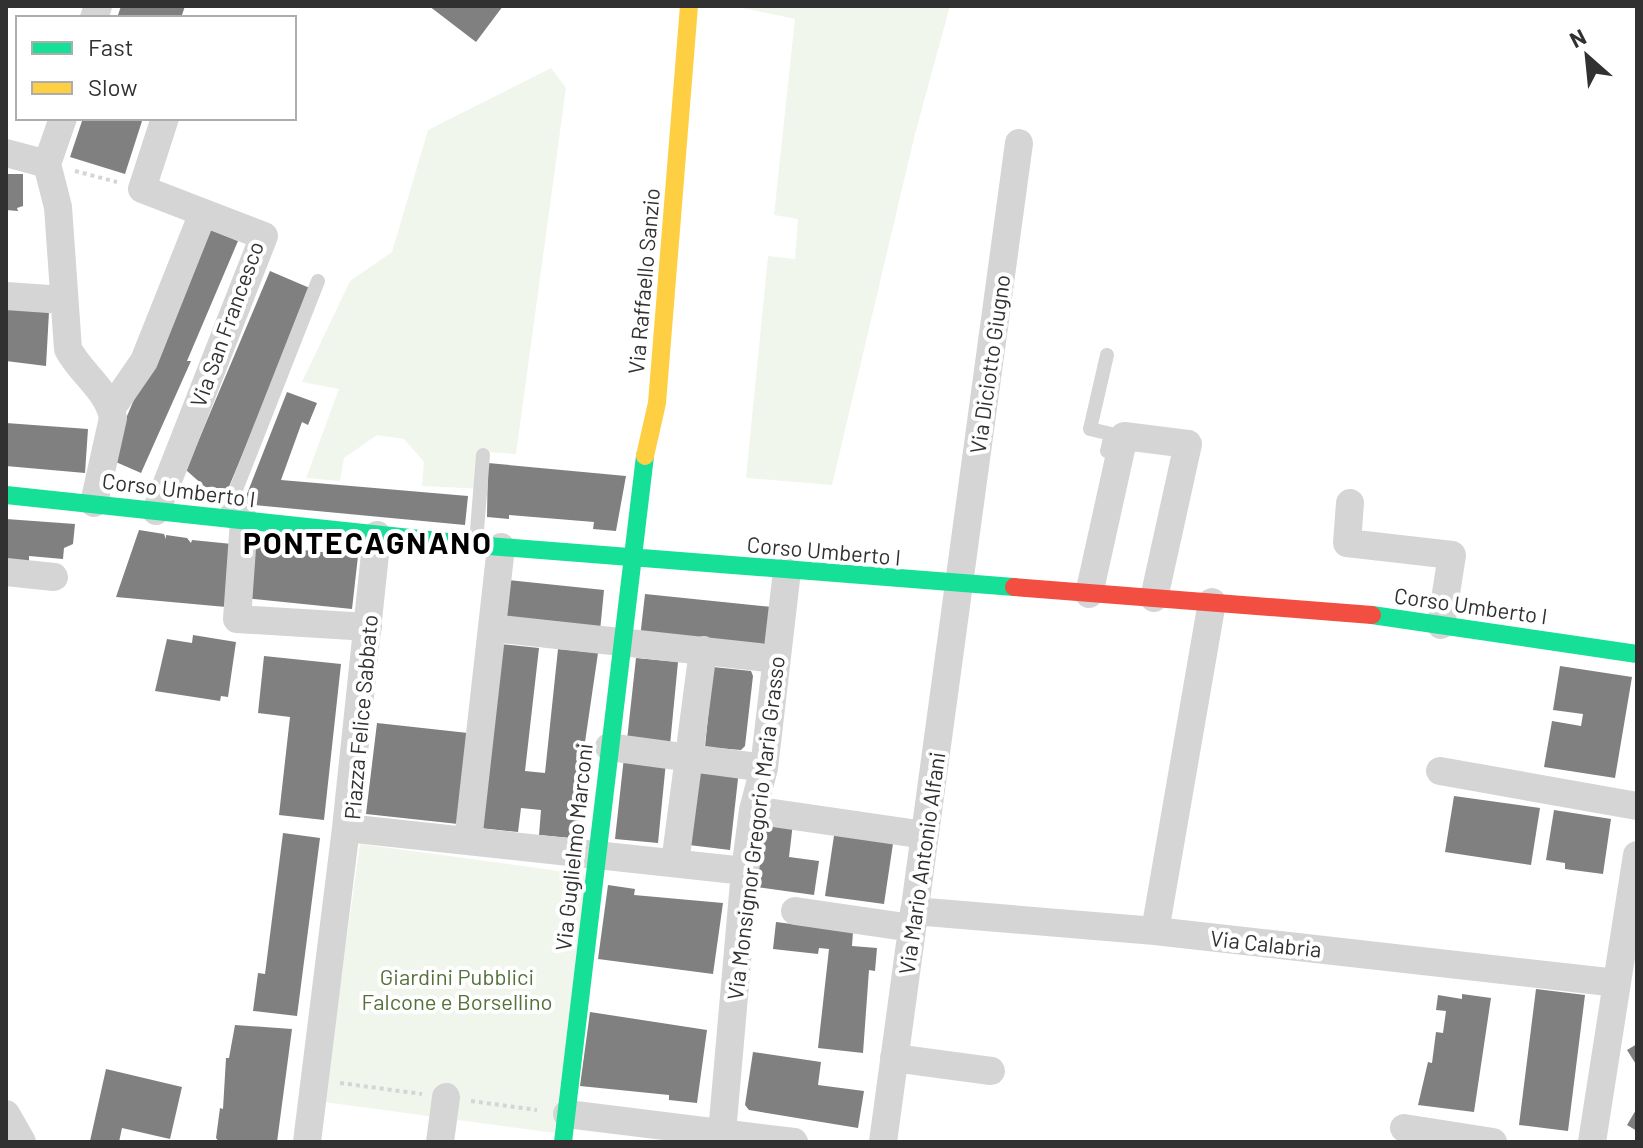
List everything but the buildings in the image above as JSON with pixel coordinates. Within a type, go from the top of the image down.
[{"type":"main road","name":"Via Raffaello Sanzio","points":[[631,558],[646,452],[657,403],[689,6]]},
{"type":"main road","name":"Corso Umberto I","points":[[6,495],[488,546],[958,585],[1390,616],[1637,654]]},
{"type":"main road","name":"Via Guglielmo Marconi","points":[[563,1142],[631,558]]},
{"type":"street","points":[[62,120],[47,164],[58,207],[68,349],[78,369],[99,388],[113,418],[94,503]]},
{"type":"street","points":[[142,189],[164,120]]},
{"type":"street","name":"Via Diciotto Giugno","points":[[958,585],[1019,143]]},
{"type":"street","points":[[6,153],[47,164]]},
{"type":"street","name":"Via San Francesco","points":[[142,189],[264,236],[156,511]]},
{"type":"street","points":[[111,409],[144,361],[203,213]]},
{"type":"street","points":[[6,296],[63,300]]},
{"type":"street","points":[[1089,594],[1124,436],[1188,444],[1154,598]]},
{"type":"street","points":[[1350,503],[1347,543],[1452,555],[1441,625]]},
{"type":"street","points":[[235,519],[237,619],[368,627]]},
{"type":"street","name":"Piazza Felice Sabbato","points":[[377,535],[346,828],[745,871]]},
{"type":"street","points":[[468,841],[492,628],[488,546]]},
{"type":"street","name":"Via Monsignor Gregorio Maria Grasso","points":[[722,1133],[745,871],[753,810],[764,768],[787,571]]},
{"type":"street","points":[[6,572],[54,577]]},
{"type":"street","name":"Via Mario Antonio Alfani","points":[[883,1142],[958,585]]},
{"type":"street","points":[[1155,931],[1212,602]]},
{"type":"street","points":[[492,628],[776,659]]},
{"type":"street","points":[[675,863],[703,650]]},
{"type":"street","points":[[609,747],[764,768]]},
{"type":"street","points":[[1440,771],[1637,806]]},
{"type":"street","points":[[753,810],[925,835]]},
{"type":"street","points":[[307,1142],[346,828]]},
{"type":"street","points":[[1592,1142],[1637,855]]},
{"type":"street","name":"Via Calabria","points":[[795,911],[913,920],[1155,931],[1617,983]]},
{"type":"street","points":[[894,1058],[991,1071]]},
{"type":"street","points":[[440,1142],[446,1097]]},
{"type":"street","points":[[6,1114],[22,1142]]},
{"type":"street","points":[[567,1114],[794,1142]]},
{"type":"street","points":[[1404,1128],[1493,1142]]},
{"type":"lane","points":[[235,519],[318,281]]},
{"type":"lane","points":[[1107,355],[1090,429],[1111,434],[1097,501],[1107,510]]},
{"type":"lane","points":[[483,455],[488,546]]},
{"type":"path","points":[[47,164],[142,189]]},
{"type":"green space","points":[[733,6],[950,6],[915,134],[832,485],[746,478],[768,256],[795,259],[798,219],[774,215],[795,19]]},
{"type":"green space","points":[[551,68],[566,88],[516,454],[487,452],[484,489],[422,486],[424,462],[404,439],[377,435],[344,458],[340,481],[306,478],[339,389],[302,382],[350,281],[392,252],[428,130]]},
{"type":"green space","name":"Giardini Pubblici Falcone e Borsellino","points":[[360,844],[589,875],[554,1133],[324,1102]]},
{"type":"traffic: fast","points":[[563,1142],[645,456]]},
{"type":"traffic: fast","points":[[6,495],[476,545],[1014,587]]},
{"type":"traffic: fast","points":[[1372,615],[1637,654]]},
{"type":"traffic: slow","points":[[645,456],[657,403],[689,6]]},
{"type":"traffic: jam","points":[[1014,587],[1372,615]]},
{"type":"district","name":"PONTECAGNANO","points":[[368,542]]}]
